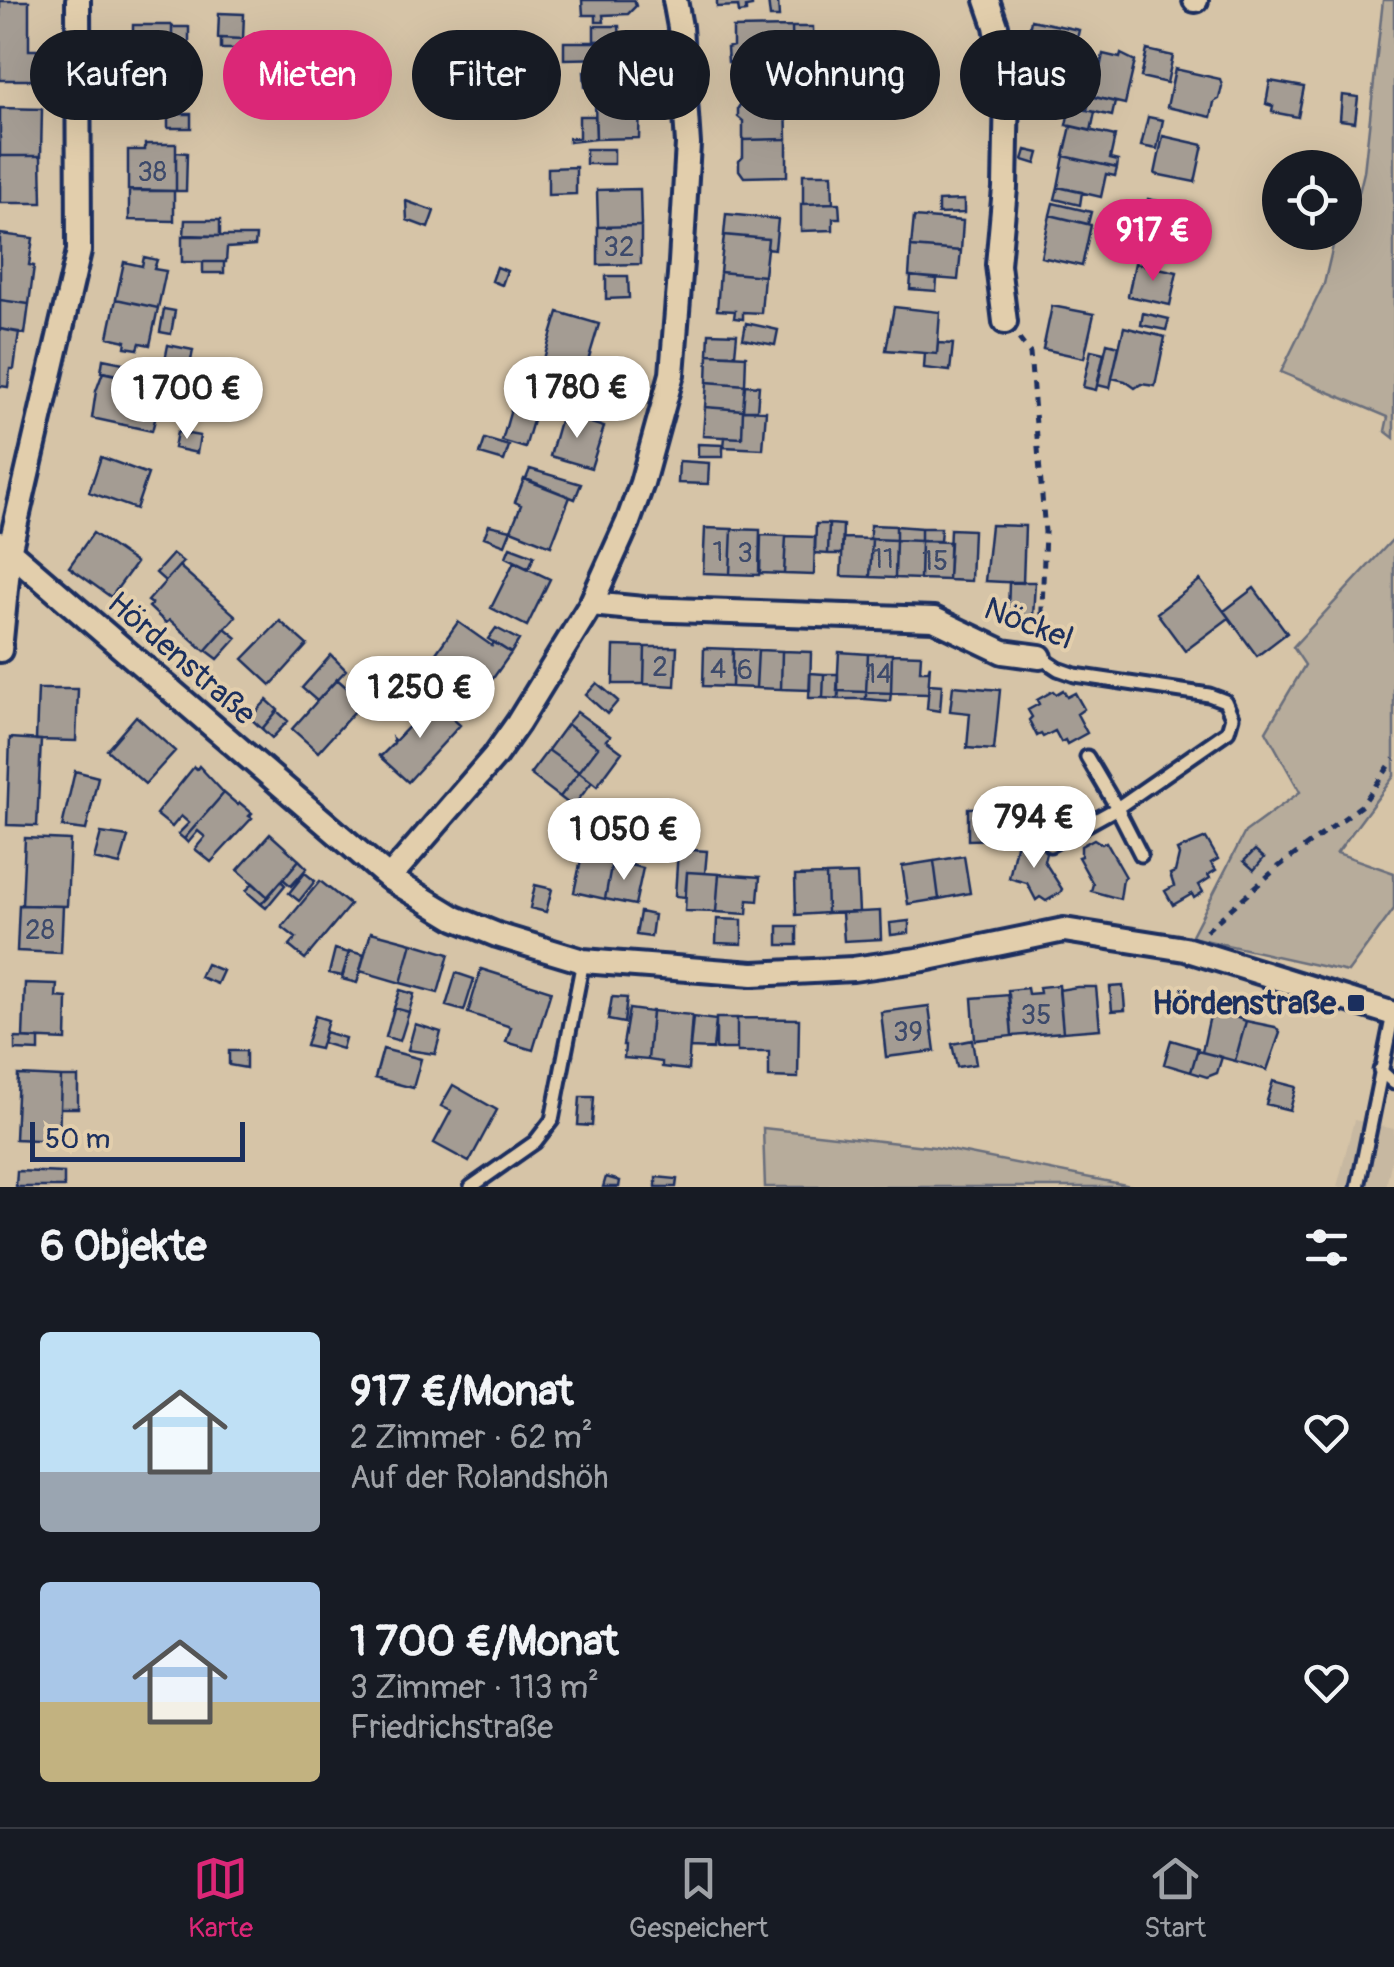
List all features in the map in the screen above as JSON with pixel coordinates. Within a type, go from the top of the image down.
[{"type":"street","points":[[0,650],[5,546],[79,251],[78,0]]},
{"type":"street","points":[[390,878],[494,757],[591,604],[628,522],[672,374],[688,144],[675,0]]},
{"type":"street","points":[[987,0],[1007,87],[1005,188],[998,265],[1005,322]]},
{"type":"street","name":"Hördenstraße","points":[[5,546],[390,878],[454,918],[496,935],[583,962],[753,974],[853,969],[924,959],[1064,930],[1186,950],[1394,1014]]},
{"type":"street","name":"Nöckel","points":[[591,604],[934,619],[1003,652],[1040,657]]},
{"type":"lane","name":"Nöckel","points":[[1040,657],[1075,676],[1209,695],[1225,701],[1232,717],[1228,731],[1117,808]]},
{"type":"lane","points":[[1087,757],[1141,855]]},
{"type":"lane","points":[[1050,845],[1117,808]]},
{"type":"lane","points":[[471,1187],[535,1142],[552,1120],[583,962]]},
{"type":"lane","name":"Hördenstraße","points":[[1358,1187],[1394,1014]]},
{"type":"lane","points":[[1380,1070],[1394,1082]]},
{"type":"path","points":[[1005,322],[1030,353],[1045,532],[1040,657]]},
{"type":"path","points":[[1186,950],[1278,866],[1362,805],[1394,759]]},
{"type":"shaded area","points":[[1383,0],[1394,0],[1394,438],[1385,431],[1388,417],[1281,372],[1324,284],[1332,250],[1362,250],[1364,172]]},
{"type":"shaded area","points":[[1394,538],[1394,776],[1337,853],[1394,873],[1394,909],[1348,972],[1191,937],[1245,832],[1300,792],[1266,731],[1305,665],[1293,647]]},
{"type":"shaded area","points":[[1354,1120],[1394,1129],[1386,1187],[1337,1187]]},
{"type":"shaded area","points":[[763,1128],[934,1147],[1136,1187],[765,1187]]},
{"type":"building","points":[[582,0],[634,0],[636,6],[628,14],[603,15],[604,22],[596,22],[596,15],[583,15]]},
{"type":"building","points":[[717,0],[752,0],[752,6],[739,13],[738,6],[717,7]]},
{"type":"building","points":[[768,0],[778,0],[779,17],[770,17]]},
{"type":"building","points":[[0,1],[29,1],[30,80],[0,80]]},
{"type":"building","points":[[219,13],[244,14],[243,30],[223,30],[223,38],[218,38]]},
{"type":"building","points":[[1031,20],[1079,30],[1029,30]]},
{"type":"building","points":[[133,25],[172,25],[172,30],[133,30]]},
{"type":"building","points":[[594,26],[619,26],[619,30],[594,30]]},
{"type":"building","points":[[792,27],[792,30],[733,30]]},
{"type":"building","points":[[792,27],[813,27],[813,30]]},
{"type":"building","points":[[564,42],[581,42],[581,59],[564,59]]},
{"type":"building","points":[[1147,50],[1173,56],[1167,83],[1141,77]]},
{"type":"building","points":[[1103,54],[1120,58],[1121,54],[1135,61],[1125,104],[1101,99]]},
{"type":"building","points":[[1175,69],[1220,79],[1219,99],[1214,102],[1211,117],[1167,107]]},
{"type":"building","points":[[1270,81],[1304,87],[1298,117],[1272,112],[1273,106],[1266,104]]},
{"type":"building","points":[[1342,95],[1358,97],[1355,122],[1340,120]]},
{"type":"building","points":[[1101,98],[1115,102],[1112,116],[1101,113]]},
{"type":"building","points":[[0,108],[30,109],[30,120],[42,120],[41,156],[0,156]]},
{"type":"building","points":[[579,116],[581,120],[595,120],[596,139],[569,142],[569,138],[579,138]]},
{"type":"building","points":[[1148,117],[1163,120],[1157,149],[1141,146]]},
{"type":"building","points":[[168,120],[191,120],[191,128],[168,128]]},
{"type":"building","points":[[595,120],[640,120],[639,138],[596,139]]},
{"type":"building","points":[[786,120],[787,139],[743,140],[743,121]]},
{"type":"building","points":[[1067,120],[1093,120],[1091,131],[1066,125]]},
{"type":"building","points":[[1071,126],[1115,136],[1110,159],[1118,161],[1117,168],[1064,156]]},
{"type":"building","points":[[1163,136],[1203,145],[1195,182],[1155,174]]},
{"type":"building","points":[[787,139],[787,176],[744,177],[739,170],[743,140]]},
{"type":"building","points":[[145,144],[176,144],[176,191],[128,190],[128,150],[145,150]]},
{"type":"building","points":[[586,149],[614,149],[614,164],[586,164]]},
{"type":"building","points":[[1026,150],[1039,153],[1036,164],[1023,160]]},
{"type":"building","points":[[176,152],[187,153],[186,191],[176,191]]},
{"type":"building","points":[[0,156],[41,156],[42,203],[0,203]]},
{"type":"building","points":[[1064,156],[1117,168],[1115,176],[1106,174],[1101,197],[1058,187]]},
{"type":"building","points":[[576,167],[576,194],[548,195],[548,168]]},
{"type":"building","points":[[803,174],[832,174],[833,203],[803,204]]},
{"type":"building","points":[[1058,187],[1082,192],[1080,205],[1055,199]]},
{"type":"building","points":[[640,189],[641,226],[598,227],[597,190]]},
{"type":"building","points":[[129,191],[174,191],[174,221],[129,220]]},
{"type":"building","points":[[1148,199],[1189,208],[1181,246],[1140,237]]},
{"type":"building","points":[[964,200],[964,213],[938,214],[938,201]]},
{"type":"building","points":[[406,201],[434,211],[428,228],[407,220]]},
{"type":"building","points":[[839,203],[840,218],[833,218],[833,230],[801,231],[801,204]]},
{"type":"building","points":[[1053,203],[1091,212],[1088,224],[1050,215]]},
{"type":"building","points":[[726,214],[778,219],[775,249],[767,248],[768,239],[724,235]]},
{"type":"building","points":[[1050,215],[1091,225],[1082,266],[1041,257]]},
{"type":"building","points":[[914,217],[963,221],[961,251],[911,247]]},
{"type":"building","points":[[185,220],[220,220],[220,236],[184,235]]},
{"type":"building","points":[[641,226],[641,264],[598,265],[598,227]]},
{"type":"building","points":[[0,234],[33,238],[29,304],[0,300]]},
{"type":"building","points":[[724,235],[768,239],[764,276],[720,272]]},
{"type":"building","points":[[182,236],[256,236],[255,246],[227,248],[226,262],[182,262]]},
{"type":"building","points":[[911,247],[961,251],[958,280],[909,276]]},
{"type":"building","points":[[144,257],[157,260],[154,269],[166,271],[158,308],[116,299],[124,262],[142,266]]},
{"type":"building","points":[[203,262],[224,262],[224,273],[203,273]]},
{"type":"building","points":[[1135,263],[1177,272],[1170,305],[1128,296]]},
{"type":"building","points":[[497,267],[507,271],[502,285],[492,281]]},
{"type":"building","points":[[720,272],[764,276],[761,313],[743,312],[743,319],[734,318],[735,311],[717,310]]},
{"type":"building","points":[[606,276],[628,276],[629,298],[606,299]]},
{"type":"building","points":[[911,276],[937,279],[936,291],[910,289]]},
{"type":"building","points":[[116,299],[158,308],[150,345],[140,343],[138,349],[125,347],[126,341],[108,337]]},
{"type":"building","points":[[0,300],[29,304],[25,334],[0,329]]},
{"type":"building","points":[[1052,306],[1094,314],[1084,358],[1043,349]]},
{"type":"building","points":[[894,307],[940,312],[937,354],[886,350]]},
{"type":"building","points":[[164,309],[175,311],[171,334],[160,332]]},
{"type":"building","points":[[558,312],[599,324],[584,374],[543,362]]},
{"type":"building","points":[[1143,313],[1169,319],[1166,330],[1141,325]]},
{"type":"building","points":[[746,323],[778,330],[775,345],[743,339]]},
{"type":"building","points":[[1124,327],[1165,337],[1155,386],[1141,384],[1135,388],[1112,378]]},
{"type":"building","points":[[0,329],[19,332],[8,387],[0,386]]},
{"type":"building","points":[[709,333],[737,334],[735,355],[708,354]]},
{"type":"building","points":[[938,343],[953,344],[950,371],[924,368],[925,353],[937,354]]},
{"type":"building","points":[[1107,343],[1119,346],[1110,388],[1098,385]]},
{"type":"building","points":[[168,345],[193,350],[188,377],[163,371]]},
{"type":"building","points":[[1091,350],[1104,353],[1096,390],[1083,387]]},
{"type":"building","points":[[708,354],[746,356],[745,385],[707,382]]},
{"type":"building","points":[[103,359],[128,364],[125,377],[101,372]]},
{"type":"building","points":[[554,365],[582,374],[573,404],[545,395]]},
{"type":"building","points":[[103,372],[164,385],[152,431],[92,418]]},
{"type":"building","points":[[707,382],[745,385],[743,410],[705,407]]},
{"type":"building","points":[[745,385],[759,386],[757,410],[743,410]]},
{"type":"building","points":[[514,399],[537,407],[525,448],[502,441]]},
{"type":"building","points":[[705,407],[743,410],[742,438],[703,436]]},
{"type":"building","points":[[743,410],[766,411],[763,449],[724,447],[725,437],[742,438]]},
{"type":"building","points":[[562,414],[604,427],[591,468],[550,456]]},
{"type":"building","points":[[177,432],[200,436],[197,453],[174,448]]},
{"type":"building","points":[[485,439],[509,446],[504,461],[480,454]]},
{"type":"building","points":[[698,444],[723,445],[723,457],[698,457]]},
{"type":"building","points":[[101,457],[148,474],[136,509],[89,492]]},
{"type":"building","points":[[679,461],[709,463],[708,484],[678,483]]},
{"type":"building","points":[[530,469],[581,484],[575,499],[526,479]]},
{"type":"building","points":[[524,479],[570,497],[551,546],[511,530],[521,505],[515,502]]},
{"type":"building","points":[[816,524],[829,524],[828,554],[815,553]]},
{"type":"building","points":[[829,524],[843,525],[842,554],[828,554]]},
{"type":"building","points":[[489,525],[511,530],[505,545],[484,537]]},
{"type":"building","points":[[870,525],[896,526],[896,540],[870,539]]},
{"type":"building","points":[[991,525],[1025,526],[1023,583],[985,581]]},
{"type":"building","points":[[896,526],[921,528],[921,541],[896,540]]},
{"type":"building","points":[[705,528],[732,529],[730,574],[703,573]]},
{"type":"building","points":[[921,528],[941,528],[940,541],[921,541]]},
{"type":"building","points":[[732,529],[760,530],[759,575],[730,574]]},
{"type":"building","points":[[950,529],[973,530],[971,581],[948,580]]},
{"type":"building","points":[[93,533],[136,563],[111,597],[69,567]]},
{"type":"building","points":[[761,535],[786,536],[784,574],[760,573]]},
{"type":"building","points":[[786,536],[815,537],[814,575],[784,574]]},
{"type":"building","points":[[843,538],[872,539],[870,577],[841,576]]},
{"type":"building","points":[[872,539],[896,540],[895,578],[870,577]]},
{"type":"building","points":[[896,540],[921,541],[920,579],[895,578]]},
{"type":"building","points":[[921,541],[950,542],[948,580],[920,579]]},
{"type":"building","points":[[510,547],[534,556],[529,568],[506,557]]},
{"type":"building","points":[[173,554],[183,562],[165,581],[156,573]]},
{"type":"building","points":[[514,562],[550,579],[527,626],[491,608]]},
{"type":"building","points":[[179,566],[236,616],[205,651],[149,607],[152,604],[148,601]]},
{"type":"building","points":[[1200,580],[1229,618],[1185,651],[1157,613]]},
{"type":"building","points":[[1009,582],[1035,582],[1033,617],[1008,616]]},
{"type":"building","points":[[1254,588],[1287,633],[1257,656],[1224,611]]},
{"type":"building","points":[[280,621],[307,645],[271,685],[243,659]]},
{"type":"building","points":[[458,622],[492,646],[494,642],[511,653],[479,698],[429,663]]},
{"type":"building","points":[[225,628],[237,638],[218,659],[206,650]]},
{"type":"building","points":[[496,628],[519,640],[511,653],[488,639]]},
{"type":"building","points":[[614,646],[645,647],[644,684],[613,684]]},
{"type":"building","points":[[645,647],[677,647],[675,686],[644,684]]},
{"type":"building","points":[[704,648],[733,649],[732,687],[703,686]]},
{"type":"building","points":[[733,649],[758,650],[756,688],[732,687]]},
{"type":"building","points":[[758,650],[782,651],[781,689],[756,688]]},
{"type":"building","points":[[782,651],[811,652],[810,690],[781,689]]},
{"type":"building","points":[[839,652],[868,654],[866,692],[837,691]]},
{"type":"building","points":[[868,654],[892,654],[891,693],[866,692]]},
{"type":"building","points":[[892,654],[921,655],[920,671],[928,671],[930,665],[928,694],[891,693]]},
{"type":"building","points":[[331,655],[346,670],[317,701],[302,688]]},
{"type":"building","points":[[810,673],[824,674],[823,698],[809,698]]},
{"type":"building","points":[[824,674],[838,674],[838,699],[823,698]]},
{"type":"building","points":[[337,679],[363,702],[318,752],[292,729]]},
{"type":"building","points":[[597,683],[618,701],[607,714],[586,695]]},
{"type":"building","points":[[929,684],[942,685],[940,711],[927,709]]},
{"type":"building","points":[[953,686],[1000,690],[994,750],[967,748],[970,713],[950,711]]},
{"type":"building","points":[[38,689],[78,689],[76,741],[36,740]]},
{"type":"building","points":[[1063,690],[1067,697],[1075,693],[1084,709],[1077,714],[1087,733],[1067,744],[1065,740],[1061,742],[1055,731],[1037,736],[1028,710],[1039,704],[1037,700]]},
{"type":"building","points":[[839,691],[866,692],[866,699],[838,699]]},
{"type":"building","points":[[866,692],[891,693],[890,701],[866,699]]},
{"type":"building","points":[[429,698],[460,725],[408,782],[378,755],[418,717],[414,715],[418,716],[431,702]]},
{"type":"building","points":[[267,700],[278,710],[262,729],[250,718]]},
{"type":"building","points":[[277,711],[288,721],[272,738],[262,729]]},
{"type":"building","points":[[577,712],[610,736],[606,740],[622,752],[597,786],[579,772],[598,747],[567,724]]},
{"type":"building","points":[[136,716],[175,751],[145,784],[107,750]]},
{"type":"building","points":[[567,724],[598,747],[579,772],[548,750]]},
{"type":"building","points":[[10,738],[41,740],[37,826],[7,825]]},
{"type":"building","points":[[548,750],[579,772],[560,797],[530,774]]},
{"type":"building","points":[[199,766],[224,793],[184,839],[178,834],[189,823],[181,816],[172,827],[156,814],[194,767]]},
{"type":"building","points":[[75,771],[98,777],[86,830],[62,827]]},
{"type":"building","points":[[579,772],[592,782],[573,807],[560,797]]},
{"type":"building","points":[[224,793],[252,813],[252,818],[211,862],[195,849],[205,837],[198,831],[188,843],[184,839]]},
{"type":"building","points":[[1003,807],[1000,839],[968,840],[968,808]]},
{"type":"building","points":[[101,833],[128,837],[120,865],[94,859]]},
{"type":"building","points":[[270,834],[299,860],[268,897],[238,870]]},
{"type":"building","points":[[25,838],[70,840],[67,906],[22,905]]},
{"type":"building","points":[[1206,838],[1218,859],[1211,863],[1216,870],[1199,885],[1203,892],[1173,905],[1165,891],[1174,886],[1170,874],[1175,872],[1177,850]]},
{"type":"building","points":[[1094,839],[1106,842],[1126,877],[1120,899],[1091,891],[1093,884],[1078,857],[1081,846]]},
{"type":"building","points":[[1017,841],[1047,849],[1044,861],[1062,889],[1060,893],[1046,901],[1040,897],[1036,900],[1027,883],[1009,878]]},
{"type":"building","points":[[678,849],[707,851],[705,873],[687,872],[685,897],[675,896]]},
{"type":"building","points":[[614,850],[635,854],[632,865],[612,861]]},
{"type":"building","points":[[1255,850],[1264,858],[1254,870],[1244,861]]},
{"type":"building","points":[[582,855],[612,861],[605,899],[574,892]]},
{"type":"building","points":[[964,856],[970,893],[939,899],[934,861]]},
{"type":"building","points":[[299,860],[307,868],[291,886],[283,879]]},
{"type":"building","points":[[612,861],[643,868],[635,905],[605,899]]},
{"type":"building","points":[[934,861],[939,899],[908,904],[902,866]]},
{"type":"building","points":[[687,872],[719,874],[716,912],[685,911]]},
{"type":"building","points":[[305,873],[315,881],[299,901],[289,893]]},
{"type":"building","points":[[719,874],[760,877],[758,901],[748,900],[747,914],[716,912]]},
{"type":"building","points":[[857,874],[859,912],[827,913],[826,875]]},
{"type":"building","points":[[826,875],[827,913],[796,915],[795,876]]},
{"type":"building","points":[[281,881],[285,885],[266,908],[261,904]]},
{"type":"building","points":[[320,881],[350,905],[305,959],[289,946],[296,938],[282,927]]},
{"type":"building","points":[[253,883],[268,897],[261,904],[246,891]]},
{"type":"building","points":[[535,885],[552,889],[546,912],[530,908]]},
{"type":"building","points":[[19,905],[63,906],[61,953],[17,951]]},
{"type":"building","points":[[880,911],[881,939],[844,941],[842,913]]},
{"type":"building","points":[[640,912],[654,915],[651,937],[636,935]]},
{"type":"building","points":[[717,919],[742,920],[742,944],[716,943]]},
{"type":"building","points":[[909,921],[909,933],[891,935],[890,923]]},
{"type":"building","points":[[778,926],[797,926],[797,945],[778,945]]},
{"type":"building","points":[[371,932],[412,943],[401,983],[360,971]]},
{"type":"building","points":[[412,943],[449,954],[438,993],[401,983]]},
{"type":"building","points":[[335,949],[349,953],[342,976],[329,973]]},
{"type":"building","points":[[349,951],[364,955],[357,983],[342,979]]},
{"type":"building","points":[[206,964],[223,971],[217,984],[200,977]]},
{"type":"building","points":[[481,969],[551,991],[533,1050],[506,1042],[511,1027],[468,1013]]},
{"type":"building","points":[[456,973],[474,979],[464,1011],[446,1006]]},
{"type":"building","points":[[25,983],[57,984],[56,997],[67,998],[66,1040],[23,1038]]},
{"type":"building","points":[[1059,985],[1063,1032],[1012,1036],[1008,990],[1027,988],[1028,994],[1040,993],[1039,987]]},
{"type":"building","points":[[1123,986],[1125,1010],[1112,1011],[1110,987]]},
{"type":"building","points":[[1096,987],[1100,1029],[1063,1032],[1059,990]]},
{"type":"building","points":[[400,990],[414,994],[409,1012],[394,1008]]},
{"type":"building","points":[[1009,995],[1012,1036],[975,1040],[972,998]]},
{"type":"building","points":[[612,997],[627,998],[624,1023],[608,1020]]},
{"type":"building","points":[[929,1006],[935,1051],[886,1057],[881,1012]]},
{"type":"building","points":[[394,1008],[409,1012],[400,1041],[386,1037]]},
{"type":"building","points":[[629,1009],[652,1012],[648,1060],[624,1058]]},
{"type":"building","points":[[1216,1010],[1246,1021],[1235,1061],[1202,1052],[1209,1020]]},
{"type":"building","points":[[652,1011],[692,1015],[688,1070],[662,1067],[662,1062],[648,1060]]},
{"type":"building","points":[[315,1016],[328,1020],[320,1049],[306,1046]]},
{"type":"building","points":[[693,1017],[716,1020],[713,1049],[690,1048]]},
{"type":"building","points":[[716,1018],[737,1018],[737,1049],[716,1049]]},
{"type":"building","points":[[737,1018],[799,1019],[798,1078],[769,1077],[769,1052],[737,1052]]},
{"type":"building","points":[[1246,1021],[1275,1027],[1280,1033],[1267,1070],[1235,1061]]},
{"type":"building","points":[[415,1024],[441,1032],[435,1054],[408,1050]]},
{"type":"building","points":[[325,1032],[345,1038],[342,1049],[322,1043]]},
{"type":"building","points":[[15,1038],[39,1039],[39,1051],[15,1050]]},
{"type":"building","points":[[972,1040],[976,1064],[957,1067],[952,1044]]},
{"type":"building","points":[[1171,1040],[1198,1048],[1191,1072],[1164,1064]]},
{"type":"building","points":[[383,1049],[421,1059],[413,1088],[375,1078]]},
{"type":"building","points":[[229,1051],[246,1051],[246,1068],[229,1065]]},
{"type":"building","points":[[1197,1051],[1222,1057],[1217,1073],[1207,1077],[1191,1072]]},
{"type":"building","points":[[18,1075],[61,1077],[59,1141],[15,1139]]},
{"type":"building","points":[[61,1077],[78,1077],[78,1108],[60,1108]]},
{"type":"building","points":[[1273,1081],[1296,1087],[1290,1110],[1266,1104]]},
{"type":"building","points":[[453,1085],[497,1110],[469,1162],[434,1143],[451,1111],[441,1106]]},
{"type":"building","points":[[580,1097],[594,1097],[592,1126],[578,1125]]},
{"type":"building","points":[[17,1171],[64,1173],[64,1187],[16,1187]]},
{"type":"building","points":[[606,1177],[620,1181],[619,1187],[603,1187]]},
{"type":"building","points":[[656,1177],[677,1179],[676,1187],[656,1187]]},
{"type":"place","name":"Hördenstraße","points":[[1356,1003]]}]
